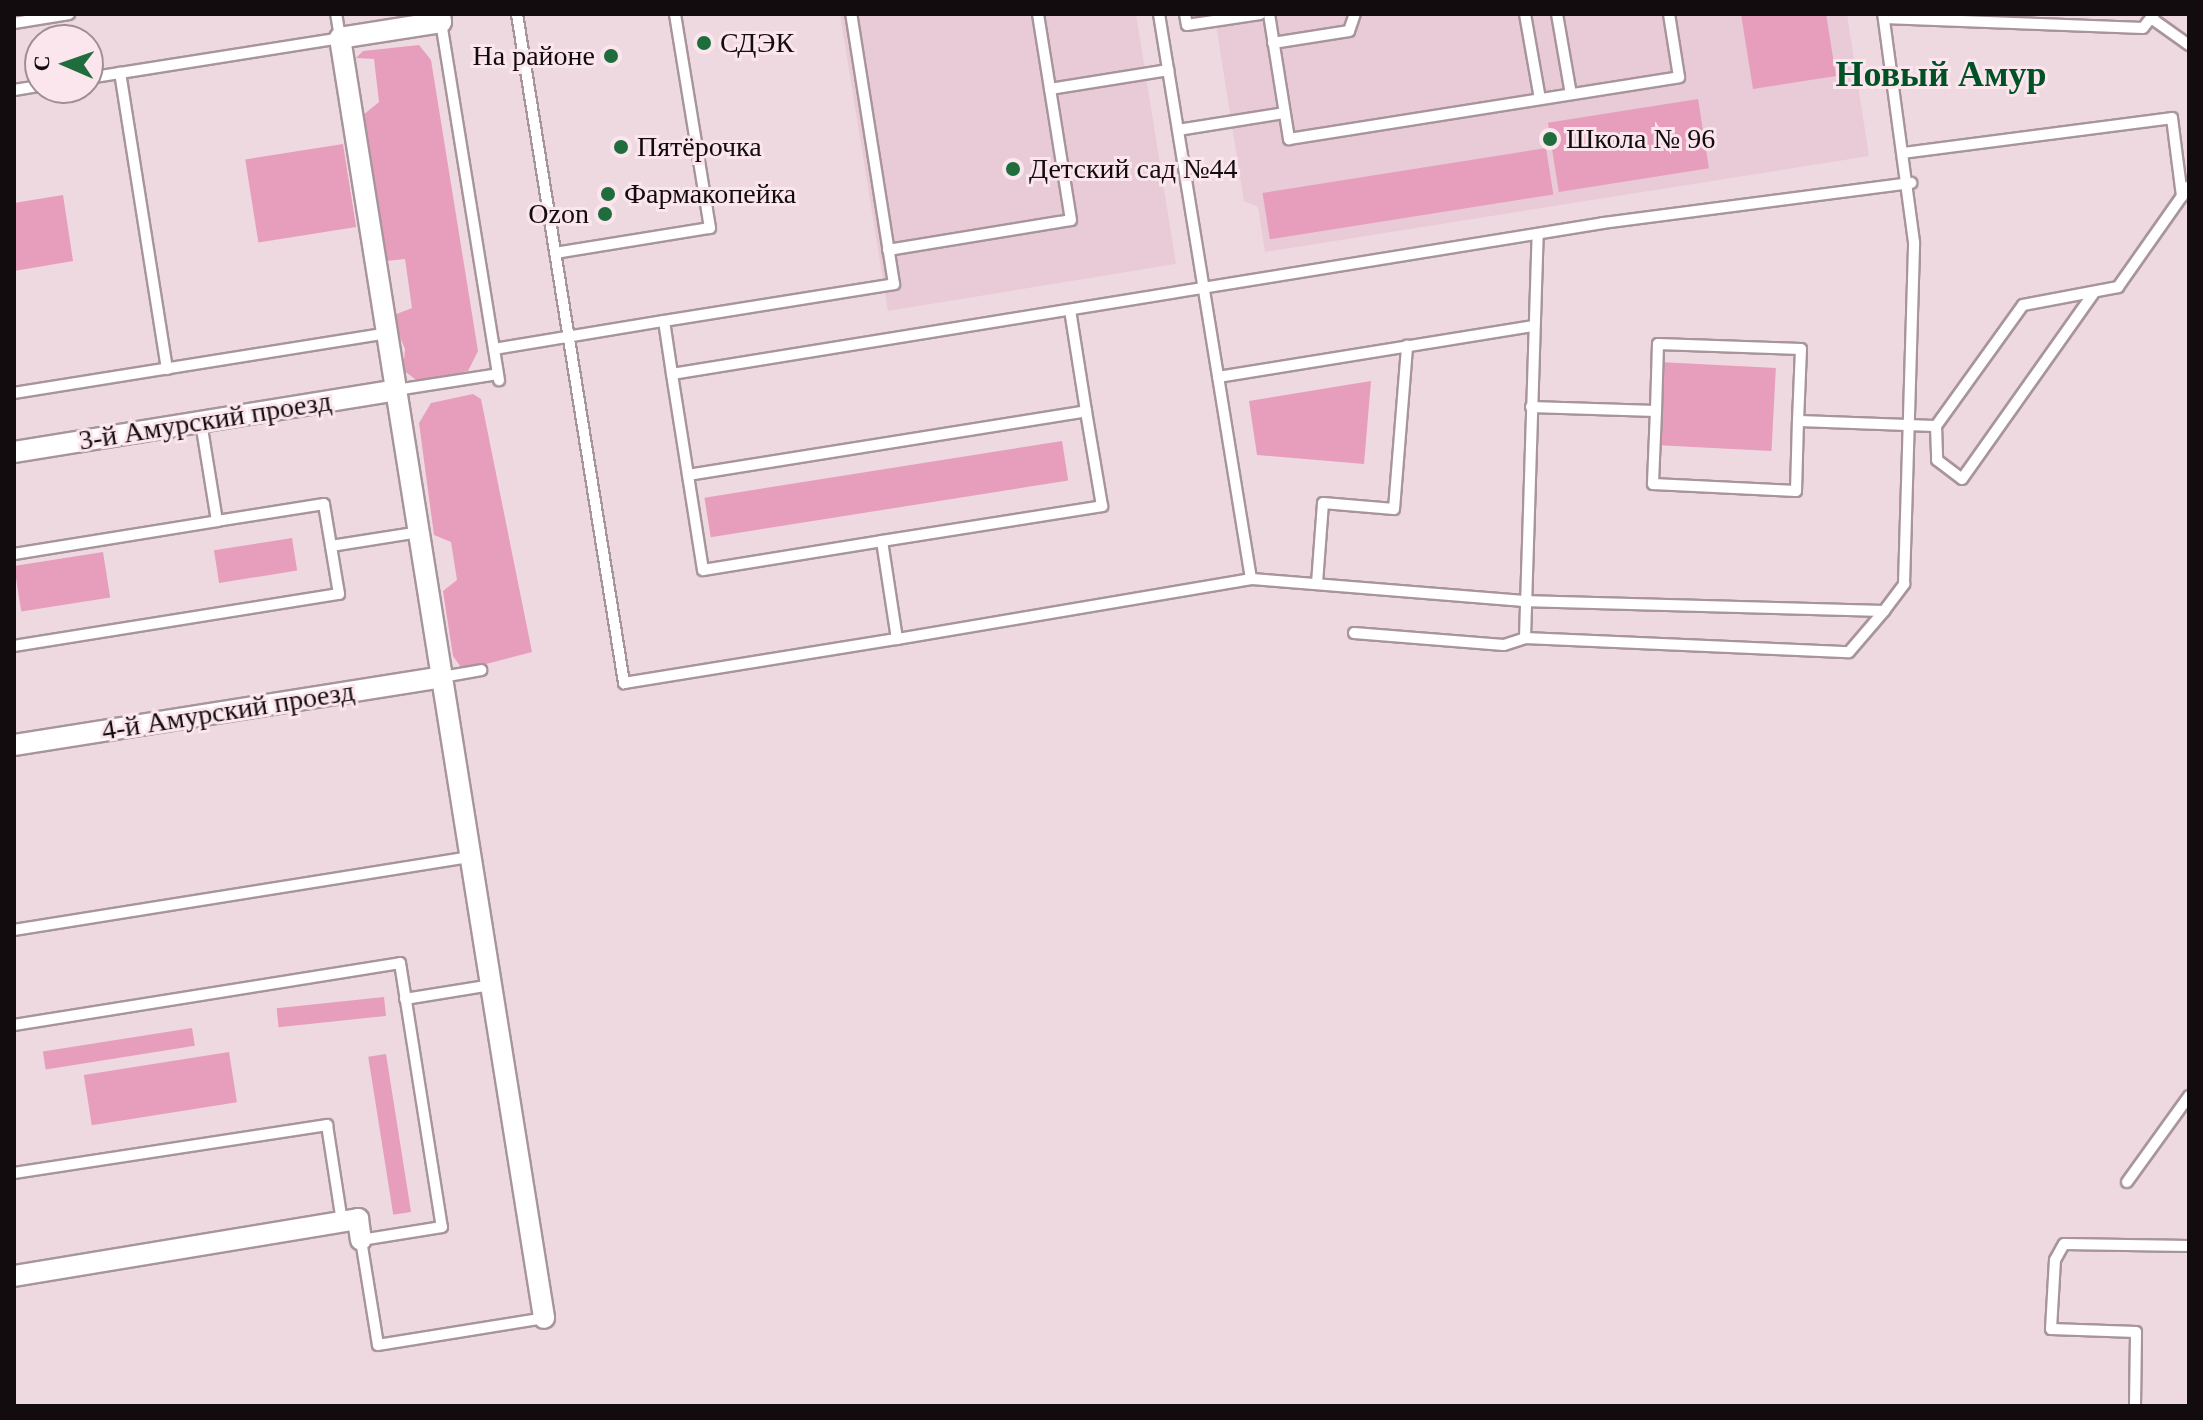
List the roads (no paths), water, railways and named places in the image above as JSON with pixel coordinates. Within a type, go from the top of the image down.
[{"type":"street","points":[[441,18],[340,38],[544,1318]]},
{"type":"street","name":"3-й Амурский проезд","points":[[14,452],[396,390]]},
{"type":"street","name":"4-й Амурский проезд","points":[[14,745],[442,677]]},
{"type":"street","points":[[14,1276],[358,1219],[361,1240]]},
{"type":"lane","points":[[14,23],[69,14]]},
{"type":"lane","points":[[104,76],[340,38],[336,14]]},
{"type":"lane","points":[[517,14],[624,683],[1251,579],[1522,601],[1884,611]]},
{"type":"lane","points":[[555,253],[710,228],[675,14]]},
{"type":"lane","points":[[494,349],[894,284],[851,14]]},
{"type":"lane","points":[[888,250],[1071,220],[1038,14]]},
{"type":"lane","points":[[1159,14],[1251,579]]},
{"type":"lane","points":[[1185,14],[1187,25],[1260,14]]},
{"type":"lane","points":[[1269,14],[1289,139],[1679,77],[1669,14]]},
{"type":"lane","points":[[1273,43],[1349,31],[1355,14]]},
{"type":"lane","points":[[1525,14],[1540,99]]},
{"type":"lane","points":[[1557,14],[1571,94]]},
{"type":"lane","points":[[1354,633],[1504,645],[1525,638],[1849,652],[1904,584],[1911,183],[1903,153],[1884,16],[2143,28],[2152,16],[2189,45]]},
{"type":"lane","points":[[396,390],[498,377],[441,18]]},
{"type":"lane","points":[[1050,89],[1168,70]]},
{"type":"lane","points":[[120,73],[167,369]]},
{"type":"lane","points":[[1178,130],[1284,113]]},
{"type":"lane","points":[[1903,153],[2172,118],[2182,196]]},
{"type":"lane","points":[[672,374],[1538,234],[1911,183]]},
{"type":"lane","points":[[2093,294],[1962,479],[1937,460],[1936,426],[2023,305],[2118,287],[2189,186]]},
{"type":"lane","points":[[1525,638],[1522,601],[1538,234]]},
{"type":"lane","points":[[664,321],[703,570],[1102,506],[1070,310]]},
{"type":"lane","points":[[1218,377],[1534,326]]},
{"type":"lane","name":"3-й Амурский проезд","points":[[14,393],[387,333]]},
{"type":"lane","points":[[1658,344],[1801,349],[1796,491],[1653,484],[1656,411],[1658,344]]},
{"type":"lane","points":[[1317,583],[1323,503],[1394,509],[1407,346]]},
{"type":"lane","points":[[1531,407],[1656,411]]},
{"type":"lane","points":[[688,475],[1086,411]]},
{"type":"lane","points":[[1798,421],[1936,426]]},
{"type":"lane","points":[[201,422],[217,521]]},
{"type":"lane","points":[[14,554],[324,504],[339,594],[14,646]]},
{"type":"lane","points":[[331,546],[419,532]]},
{"type":"lane","points":[[882,541],[897,639]]},
{"type":"lane","points":[[442,677],[481,670]]},
{"type":"lane","points":[[14,930],[470,857]]},
{"type":"lane","points":[[14,1025],[400,963],[442,1227],[361,1240],[378,1345],[544,1318]]},
{"type":"lane","points":[[405,999],[491,985]]},
{"type":"lane","points":[[2127,1182],[2189,1096]]},
{"type":"lane","points":[[14,1173],[327,1125],[342,1222]]},
{"type":"lane","points":[[2135,1406],[2136,1332],[2051,1329],[2055,1260],[2064,1244],[2189,1246]]},
{"type":"place","name":"СДЭК","points":[[704,43]]},
{"type":"place","name":"На районе","points":[[611,56]]},
{"type":"place","name":"Школа № 96","points":[[1550,139]]},
{"type":"place","name":"Пятёрочка","points":[[621,147]]},
{"type":"place","name":"Детский сад №44","points":[[1013,169]]},
{"type":"place","name":"Фармакопейка","points":[[608,194]]},
{"type":"place","name":"Ozon","points":[[605,214]]},
{"type":"district","name":"Новый Амур","points":[[1941,75]]}]
